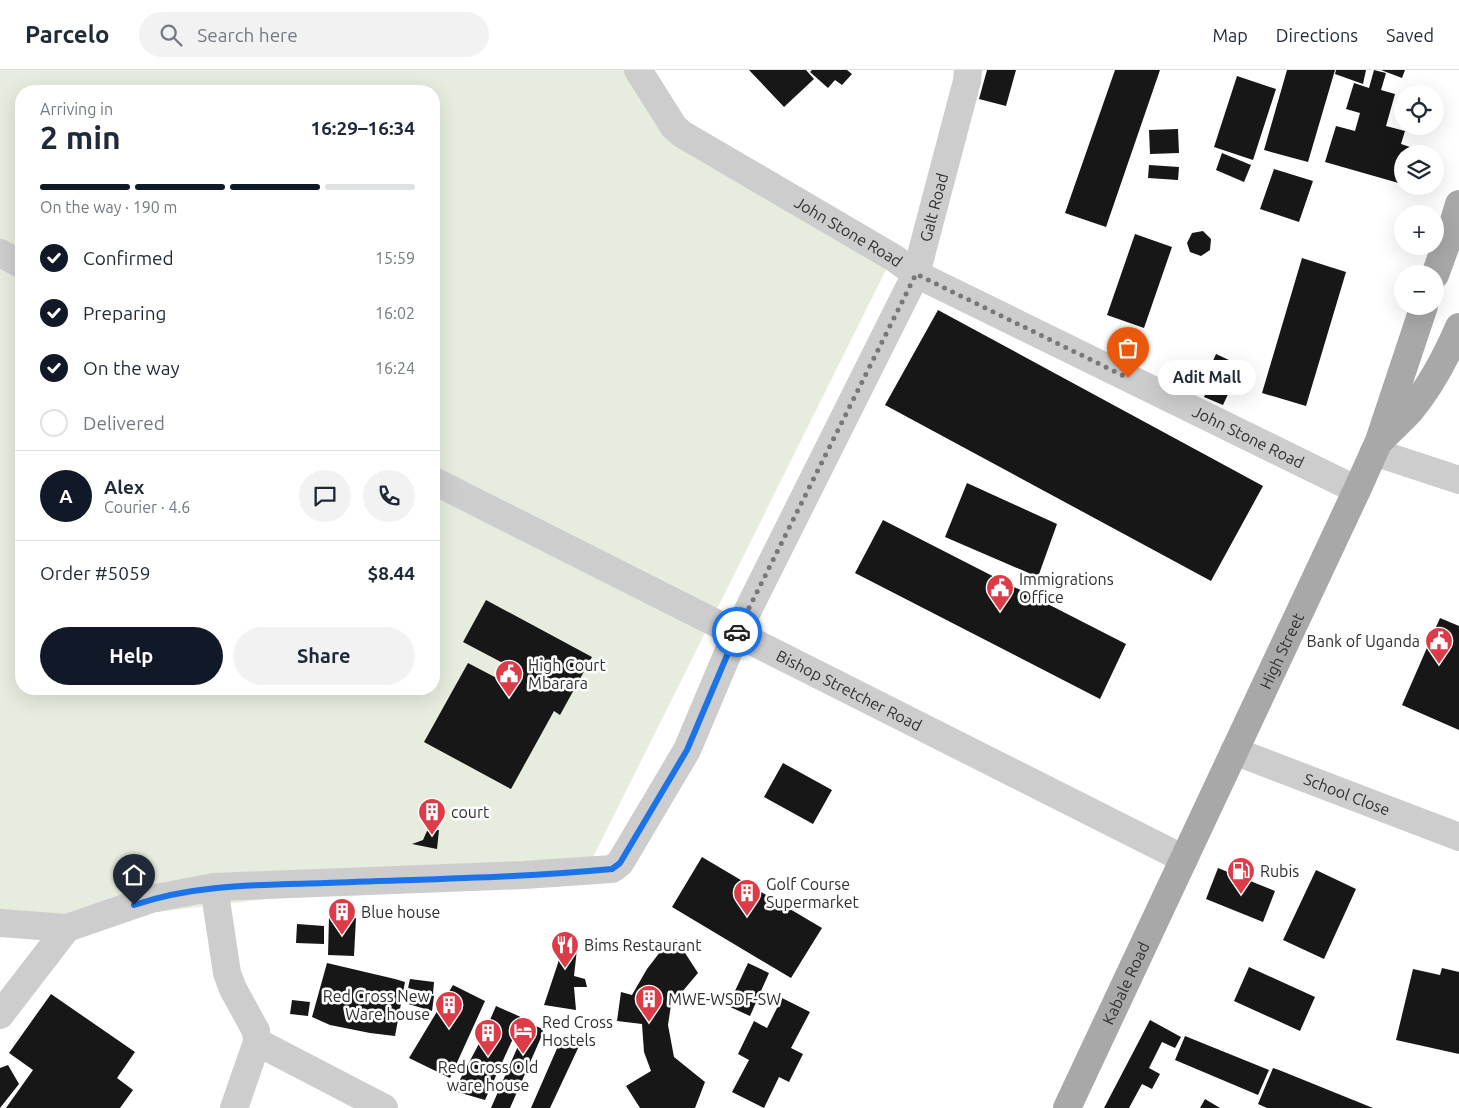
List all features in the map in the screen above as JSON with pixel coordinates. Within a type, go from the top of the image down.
[{"type":"main road","points":[[1439,265],[1459,204]]},
{"type":"main road","name":"High Street","points":[[1184,859],[1358,490],[1376,447],[1421,315]]},
{"type":"main road","name":"High Street","points":[[1376,447],[1410,411],[1431,382],[1444,360],[1459,327]]},
{"type":"main road","name":"Kabale Road","points":[[1067,1108],[1184,859]]},
{"type":"street","name":"John Stone Road","points":[[638,70],[674,127],[682,134],[894,258],[916,274],[1358,490]]},
{"type":"street","name":"Galt Road","points":[[214,887],[524,875],[612,869],[620,863],[687,750],[736,634],[916,274],[967,81],[968,70]]},
{"type":"street","points":[[0,253],[15,261]]},
{"type":"street","points":[[1376,447],[1459,480]]},
{"type":"street","name":"Bishop Stretcher Road","points":[[440,484],[1184,859]]},
{"type":"street","name":"School Close","points":[[1234,751],[1459,837]]},
{"type":"street","points":[[0,923],[67,928],[151,899],[214,887],[227,973],[233,989],[256,1031],[257,1042],[234,1108]]},
{"type":"street","points":[[0,1015],[67,928]]},
{"type":"street","points":[[257,1042],[384,1108]]},
{"type":"shaded area","points":[[0,70],[628,70],[668,131],[890,262],[591,861],[53,924],[0,909]]},
{"type":"building","points":[[749,70],[806,70],[814,79],[784,107]]},
{"type":"building","points":[[812,70],[847,70],[852,74],[842,85],[835,80],[828,88],[810,72]]},
{"type":"building","points":[[987,70],[1016,70],[1006,106],[979,99]]},
{"type":"building","points":[[1115,70],[1160,70],[1106,227],[1065,213]]},
{"type":"building","points":[[1287,70],[1335,70],[1308,162],[1264,150]]},
{"type":"building","points":[[1336,70],[1366,70],[1363,84],[1335,74]]},
{"type":"building","points":[[1374,70],[1386,73],[1381,90],[1394,94],[1386,126],[1394,128],[1394,135],[1404,135],[1401,144],[1404,145],[1394,145],[1394,182],[1325,162],[1336,126],[1355,131],[1360,113],[1346,109],[1354,83],[1369,88]]},
{"type":"building","points":[[1381,70],[1405,70],[1402,78]]},
{"type":"building","points":[[1237,76],[1276,89],[1253,160],[1214,147]]},
{"type":"building","points":[[1178,129],[1179,153],[1150,154],[1149,130]]},
{"type":"building","points":[[1222,153],[1251,165],[1244,182],[1216,170]]},
{"type":"building","points":[[1149,165],[1179,167],[1178,180],[1148,178]]},
{"type":"building","points":[[1274,169],[1313,181],[1299,222],[1260,209]]},
{"type":"building","points":[[1203,231],[1211,239],[1210,250],[1201,256],[1190,252],[1187,243],[1192,233]]},
{"type":"building","points":[[1135,234],[1172,247],[1144,328],[1107,315]]},
{"type":"building","points":[[1302,258],[1346,272],[1306,406],[1262,393]]},
{"type":"building","points":[[938,310],[1263,486],[1211,581],[885,405]]},
{"type":"building","points":[[1119,330],[1143,342],[1139,352],[1114,340]]},
{"type":"building","points":[[1216,354],[1244,367],[1240,376],[1212,363]]},
{"type":"building","points":[[1210,384],[1229,392],[1223,405],[1204,397]]},
{"type":"building","points":[[967,483],[1057,524],[1038,577],[945,537]]},
{"type":"building","points":[[883,520],[1126,644],[1100,699],[855,573]]},
{"type":"building","name":"High Court Mbarara","points":[[486,600],[592,657],[560,715],[554,711],[511,789],[424,742],[468,663],[508,684],[516,670],[463,642]]},
{"type":"building","name":"Bank of Uganda","points":[[1440,618],[1459,626],[1459,730],[1402,705]]},
{"type":"building","points":[[783,763],[832,790],[813,824],[764,797]]},
{"type":"building","name":"court","points":[[439,830],[437,849],[412,844],[423,840],[427,831]]},
{"type":"building","name":"Golf Course Supermarket","points":[[702,857],[822,928],[791,978],[672,907]]},
{"type":"building","points":[[1218,868],[1275,891],[1263,922],[1206,899]]},
{"type":"building","points":[[1316,870],[1356,889],[1324,959],[1283,940]]},
{"type":"building","name":"Blue house","points":[[329,917],[356,918],[354,956],[328,955]]},
{"type":"building","points":[[297,924],[324,926],[324,944],[296,943]]},
{"type":"building","name":"Bims Restaurant","points":[[562,938],[577,949],[574,976],[585,979],[587,987],[574,987],[576,1010],[544,1005],[558,963]]},
{"type":"building","name":"MWE-WSDF-SW","points":[[676,939],[698,973],[671,1005],[668,1025],[674,1057],[705,1082],[695,1108],[640,1108],[626,1086],[651,1071],[644,1052],[642,1024],[617,1021],[621,992],[632,995],[647,969],[660,952]]},
{"type":"building","points":[[327,963],[405,982],[395,1036],[330,1025],[312,1017]]},
{"type":"building","points":[[748,963],[769,973],[750,1016],[728,1006]]},
{"type":"building","points":[[1249,967],[1315,997],[1300,1031],[1234,1001]]},
{"type":"building","points":[[1442,968],[1459,972],[1459,1054],[1396,1040],[1413,969],[1440,975]]},
{"type":"building","points":[[410,979],[434,982],[433,994],[408,988]]},
{"type":"building","name":"Red Cross New Ware house","points":[[453,985],[485,1001],[450,1078],[409,1058]]},
{"type":"building","points":[[408,991],[434,996],[432,1011],[405,1003]]},
{"type":"building","points":[[51,994],[135,1052],[117,1078],[133,1090],[120,1108],[6,1108],[33,1070],[9,1053]]},
{"type":"building","points":[[782,998],[810,1012],[791,1048],[803,1054],[789,1082],[779,1077],[764,1108],[732,1092],[749,1060],[738,1054],[754,1021],[767,1028]]},
{"type":"building","points":[[292,1000],[310,1002],[308,1016],[290,1014]]},
{"type":"building","name":"Red Cross Old ware house","points":[[496,1006],[523,1018],[485,1100],[454,1091],[483,1036]]},
{"type":"building","points":[[1150,1020],[1181,1037],[1175,1048],[1162,1042],[1149,1068],[1160,1074],[1152,1089],[1142,1084],[1129,1108],[1104,1108]]},
{"type":"building","name":"Red Cross Hostels","points":[[528,1023],[543,1029],[543,1033],[510,1108],[491,1108]]},
{"type":"building","points":[[1185,1036],[1269,1070],[1258,1095],[1175,1060]]},
{"type":"building","name":"Red Cross Hostels","points":[[562,1037],[580,1044],[550,1108],[531,1108]]},
{"type":"building","points":[[8,1065],[19,1084],[0,1108],[0,1068]]},
{"type":"building","points":[[1273,1068],[1373,1108],[1267,1108],[1258,1104]]},
{"type":"building","points":[[1205,1099],[1220,1108],[1200,1108]]},
{"type":"way so far","points":[[737,632],[916,274],[1128,378]]},
{"type":"place","name":"Adit Mall","points":[[1128,378]]},
{"type":"place","name":"Immigrations Office","points":[[1000,612]]},
{"type":"place","name":"Bank of Uganda","points":[[1439,665]]},
{"type":"place","name":"High Court Mbarara","points":[[509,698]]},
{"type":"place","name":"court","points":[[432,836]]},
{"type":"place","name":"Rubis","points":[[1241,895]]},
{"type":"place","name":"Golf Course Supermarket","points":[[747,917]]},
{"type":"place","name":"Blue house","points":[[342,936]]},
{"type":"place","name":"Bims Restaurant","points":[[565,969]]},
{"type":"place","name":"MWE-WSDF-SW","points":[[649,1023]]},
{"type":"place","name":"Red Cross New Ware house","points":[[449,1029]]},
{"type":"place","name":"Red Cross Hostels","points":[[523,1055]]},
{"type":"place","name":"Red Cross Old ware house","points":[[488,1057]]},
{"type":"route","points":[[134,905],[151,899],[214,887],[524,875],[612,869],[620,863],[687,750],[737,632]]}]
